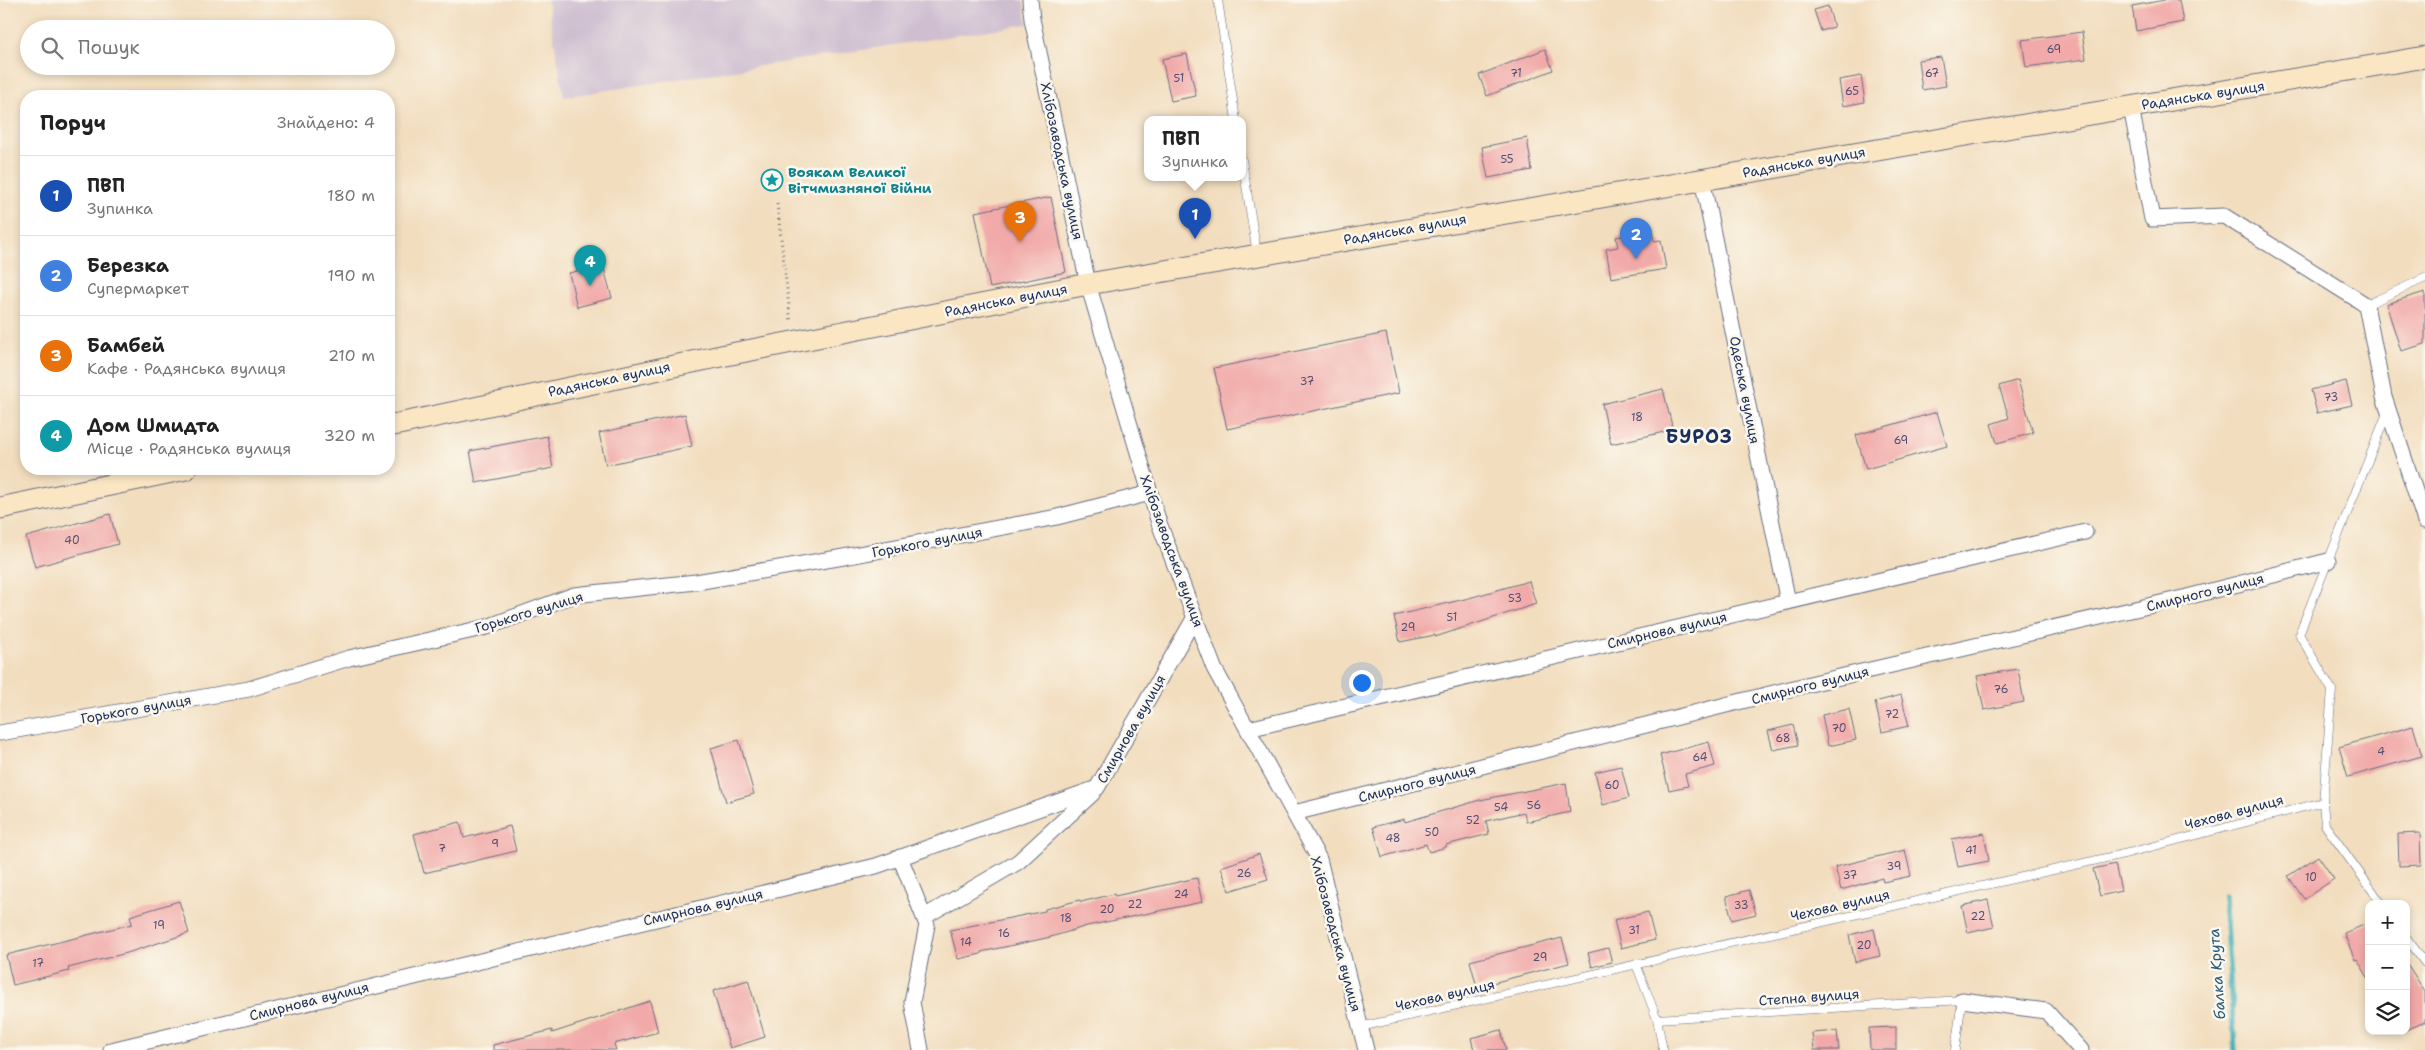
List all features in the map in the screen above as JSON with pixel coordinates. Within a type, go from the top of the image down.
[{"type":"street","name":"Хлібозаводська вулиця","points":[[1030,0],[1032,19],[1088,284],[1159,523],[1214,668],[1319,859],[1366,1050]]},
{"type":"street","name":"Радянська вулиця","points":[[395,425],[794,341],[1088,284],[2425,57]]},
{"type":"street","points":[[2131,107],[2152,219],[2224,216],[2366,306],[2388,411],[2425,521]]},
{"type":"street","name":"Одеська вулиця","points":[[1702,179],[1788,602]]},
{"type":"street","points":[[0,508],[157,475]]},
{"type":"street","name":"Горького вулиця","points":[[0,733],[250,689],[349,658],[487,627],[574,595],[696,582],[838,558],[1057,517],[1150,492]]},
{"type":"street","name":"Смирнова вулиця","points":[[1248,729],[2085,532]]},
{"type":"street","name":"Смирного вулиця","points":[[1294,813],[1818,682],[2187,597],[2328,561]]},
{"type":"street","name":"Смирнова вулиця","points":[[111,1050],[876,866],[1097,788],[1195,617]]},
{"type":"street","points":[[924,916],[1018,862],[1097,788]]},
{"type":"street","points":[[900,857],[927,925],[912,1002],[921,1050]]},
{"type":"street","points":[[1962,1000],[2046,1011],[2081,1050]]},
{"type":"lane","points":[[1218,0],[1235,116]]},
{"type":"lane","points":[[1245,181],[1257,254]]},
{"type":"lane","points":[[2366,306],[2425,278]]},
{"type":"lane","points":[[2379,900],[2325,825],[2324,802],[2332,690],[2299,634],[2388,411]]},
{"type":"lane","name":"Чехова вулиця","points":[[1360,1026],[2128,853],[2324,802]]},
{"type":"lane","points":[[2410,943],[2425,963]]},
{"type":"lane","points":[[1636,964],[1657,1019],[1663,1050]]},
{"type":"lane","points":[[1955,1050],[1962,1000]]},
{"type":"lane","name":"Степна вулиця","points":[[1657,1019],[1962,1000]]},
{"type":"path","points":[[777,204],[794,341]]},
{"type":"shaded area","points":[[547,0],[1023,0],[1028,24],[564,97]]},
{"type":"building","points":[[2165,0],[2179,0],[2183,22],[2136,31],[2132,6]]},
{"type":"building","points":[[1828,6],[1834,27],[1821,31],[1814,10]]},
{"type":"building","points":[[2082,32],[2086,59],[2026,67],[2022,40]]},
{"type":"building","points":[[1545,49],[1553,70],[1487,96],[1479,75]]},
{"type":"building","points":[[1187,54],[1196,96],[1171,101],[1162,59]]},
{"type":"building","points":[[1941,57],[1946,86],[1922,90],[1918,60]]},
{"type":"building","points":[[1861,76],[1865,102],[1843,106],[1839,80]]},
{"type":"building","points":[[1527,138],[1532,170],[1488,178],[1482,147]]},
{"type":"building","points":[[1051,197],[1066,272],[990,288],[975,212]]},
{"type":"building","points":[[1652,231],[1654,241],[1661,240],[1666,269],[1611,278],[1606,249],[1618,247],[1616,237]]},
{"type":"building","points":[[603,265],[612,298],[577,307],[569,273]]},
{"type":"building","points":[[2425,292],[2425,344],[2401,351],[2386,304]]},
{"type":"building","points":[[1386,333],[1399,393],[1227,429],[1214,368]]},
{"type":"building","points":[[2018,380],[2033,433],[1997,443],[1991,424],[2009,418],[1999,386]]},
{"type":"building","points":[[2346,381],[2352,405],[2317,413],[2311,390]]},
{"type":"building","points":[[1663,389],[1673,430],[1611,444],[1602,404]]},
{"type":"building","points":[[1937,412],[1947,446],[1866,469],[1856,435]]},
{"type":"building","points":[[685,414],[692,446],[606,465],[599,433]]},
{"type":"building","points":[[547,436],[553,468],[476,483],[470,451]]},
{"type":"building","points":[[110,514],[118,544],[35,567],[26,537]]},
{"type":"building","points":[[1529,581],[1536,604],[1435,637],[1435,635],[1400,642],[1394,616]]},
{"type":"building","points":[[2018,669],[2024,702],[1984,710],[1977,676]]},
{"type":"building","points":[[1901,695],[1909,726],[1882,732],[1875,702]]},
{"type":"building","points":[[1849,709],[1856,740],[1828,746],[1822,715]]},
{"type":"building","points":[[1793,725],[1798,745],[1773,750],[1768,731]]},
{"type":"building","points":[[2413,726],[2422,756],[2348,777],[2339,747]]},
{"type":"building","points":[[739,740],[754,794],[726,802],[711,748]]},
{"type":"building","points":[[1709,742],[1715,766],[1685,774],[1688,786],[1669,790],[1660,755]]},
{"type":"building","points":[[1621,766],[1629,798],[1603,805],[1595,772]]},
{"type":"building","points":[[1566,783],[1570,812],[1526,822],[1524,812],[1486,821],[1489,834],[1446,845],[1446,847],[1429,852],[1426,844],[1382,857],[1373,827],[1404,819],[1405,822],[1480,800]]},
{"type":"building","points":[[460,822],[464,838],[510,826],[516,851],[424,873],[414,834]]},
{"type":"building","points":[[1984,833],[1989,861],[1958,867],[1952,839]]},
{"type":"building","points":[[2420,833],[2421,865],[2399,866],[2398,834]]},
{"type":"building","points":[[1905,850],[1911,876],[1883,882],[1882,878],[1841,890],[1835,867]]},
{"type":"building","points":[[1259,854],[1268,879],[1229,891],[1221,867]]},
{"type":"building","points":[[2318,856],[2334,879],[2304,899],[2288,876]]},
{"type":"building","points":[[2115,864],[2121,891],[2100,896],[2093,869]]},
{"type":"building","points":[[1197,878],[1202,902],[1087,926],[1051,937],[981,952],[981,954],[958,959],[950,930],[1045,911],[1045,909],[1080,900],[1081,902],[1114,894],[1115,896]]},
{"type":"building","points":[[1749,890],[1756,914],[1732,920],[1726,896]]},
{"type":"building","points":[[1988,900],[1994,927],[1968,933],[1962,906]]},
{"type":"building","points":[[179,901],[189,933],[127,953],[68,968],[69,971],[13,985],[6,955],[132,924],[130,916]]},
{"type":"building","points":[[1648,912],[1655,940],[1621,948],[1614,920]]},
{"type":"building","points":[[2365,925],[2365,972],[2357,959],[2355,960],[2344,933]]},
{"type":"building","points":[[1874,929],[1880,956],[1855,962],[1849,935]]},
{"type":"building","points":[[1562,938],[1569,963],[1477,987],[1470,961]]},
{"type":"building","points":[[1608,948],[1612,962],[1592,967],[1588,953]]},
{"type":"building","points":[[2410,968],[2425,992],[2425,1022],[2410,1028]]},
{"type":"building","points":[[748,980],[765,1037],[730,1048],[713,991]]},
{"type":"building","points":[[650,1001],[658,1032],[614,1044],[616,1050],[493,1050],[493,1045],[552,1030],[552,1033]]},
{"type":"building","points":[[1896,1027],[1896,1050],[1870,1050],[1869,1028]]},
{"type":"building","points":[[1501,1030],[1506,1050],[1474,1050],[1471,1038]]},
{"type":"building","points":[[1837,1031],[1839,1050],[1814,1050],[1812,1033]]},
{"type":"waterway","name":"балка Крута","points":[[2224,896],[2235,1050]]},
{"type":"place","name":"Воякам Великої Вітчмизняної Війни","points":[[772,180]]},
{"type":"place","name":"ПВП","points":[[1195,239]]},
{"type":"place","name":"Бамбей","points":[[1020,242]]},
{"type":"place","name":"Березка","points":[[1636,259]]},
{"type":"place","name":"Дом Шмидта","points":[[590,286]]},
{"type":"district","name":"БУРОЗ","points":[[1699,436]]}]
